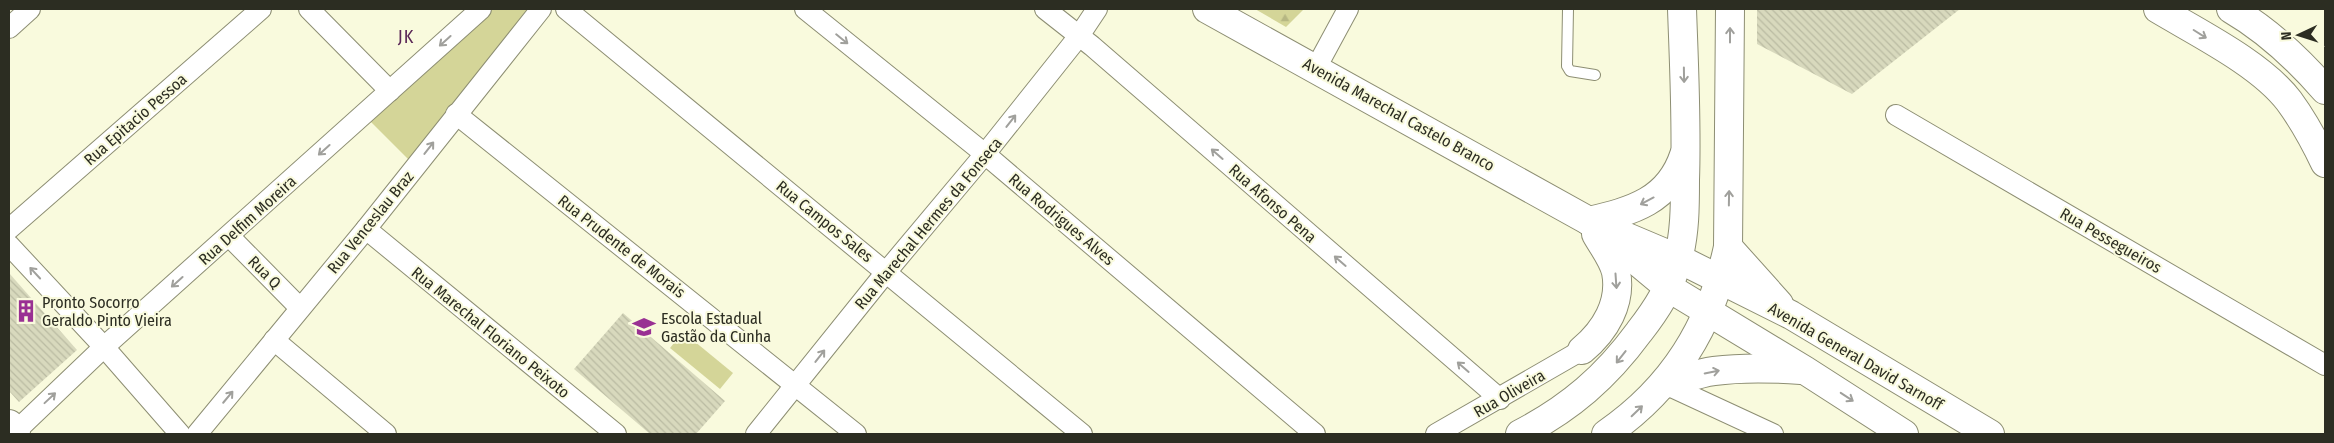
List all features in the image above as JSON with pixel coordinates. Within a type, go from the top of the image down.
[{"type":"street","points":[[9,28],[30,9]]},
{"type":"street","name":"Rua Epitacio Pessoa","points":[[9,229],[261,9]]},
{"type":"street","points":[[309,9],[390,91]]},
{"type":"street","name":"Rua Delfim Moreira","points":[[13,430],[481,9]]},
{"type":"street","name":"Rua Venceslau Braz","points":[[197,434],[366,229],[541,9]]},
{"type":"street","name":"Rua Campos Sales","points":[[566,9],[1082,434]]},
{"type":"street","name":"Rua Rodrigues Alves","points":[[804,9],[985,154],[1315,434]]},
{"type":"street","name":"Rua Afonso Pena","points":[[1045,9],[1079,36],[1500,399]]},
{"type":"street","name":"Rua Marechal Hermes da Fonseca","points":[[756,434],[797,385],[886,271],[985,154],[1079,36],[1097,9]]},
{"type":"street","name":"Avenida Marechal Castelo Branco","points":[[1208,9],[1589,221],[1679,258]]},
{"type":"street","points":[[1316,68],[1348,9]]},
{"type":"street","points":[[1520,434],[1546,421],[1588,390],[1618,361],[1650,318],[1669,288],[1679,258],[1684,229],[1686,150],[1682,9]]},
{"type":"street","points":[[1606,434],[1630,418],[1664,384],[1694,339],[1721,280],[1728,247],[1730,9]]},
{"type":"street","points":[[2158,9],[2256,69],[2288,99],[2313,138],[2325,163]]},
{"type":"street","points":[[2232,9],[2255,23],[2308,71],[2325,90]]},
{"type":"street","name":"Rua Prudente de Morais","points":[[456,114],[856,434]]},
{"type":"street","name":"Rua Pessegueiros","points":[[1896,115],[2325,365]]},
{"type":"street","points":[[1582,350],[1596,338],[1607,324],[1614,307],[1617,289],[1616,270],[1589,221],[1616,215],[1654,198],[1668,186],[1680,169],[1686,150]]},
{"type":"street","name":"Avenida Marechal Castelo Branco","points":[[1589,221],[1669,288]]},
{"type":"street","name":"Rua Marechal Floriano Peixoto","points":[[366,229],[616,434]]},
{"type":"street","name":"Rua Q","points":[[229,236],[300,308]]},
{"type":"street","points":[[9,245],[104,347],[180,434]]},
{"type":"street","points":[[1728,247],[1791,315]]},
{"type":"street","name":"Avenida General David Sarnoff","points":[[1679,258],[1791,315],[1990,434]]},
{"type":"street","points":[[1669,288],[1806,371],[1904,434]]},
{"type":"street","points":[[1582,350],[1650,318]]},
{"type":"street","points":[[274,340],[386,434]]},
{"type":"street","name":"Rua Oliveira","points":[[1436,434],[1500,399],[1582,350]]},
{"type":"street","points":[[1664,384],[1712,371],[1758,368],[1806,371]]},
{"type":"street","points":[[1664,384],[1773,434]]},
{"type":"lane","points":[[1568,9],[1567,66],[1570,71],[1575,73],[1595,74]]},
{"type":"green space","points":[[482,9],[541,9],[415,166],[365,116]]},
{"type":"green space","points":[[1255,9],[1304,9],[1286,27]]},
{"type":"green space","points":[[683,332],[733,373],[720,389],[670,348]]},
{"type":"building","points":[[1757,9],[1960,9],[1852,94],[1757,44]]},
{"type":"building","name":"Pronto Socorro Geraldo Pinto Vieira","points":[[9,273],[77,350],[19,402],[9,391]]},
{"type":"building","points":[[623,313],[725,401],[696,434],[650,434],[574,369]]},
{"type":"place","name":"Pronto Socorro Geraldo Pinto Vieira","points":[[26,311]]},
{"type":"place","name":"Escola Estadual Gastão da Cunha","points":[[644,327]]},
{"type":"district","name":"JK","points":[[406,37]]}]
